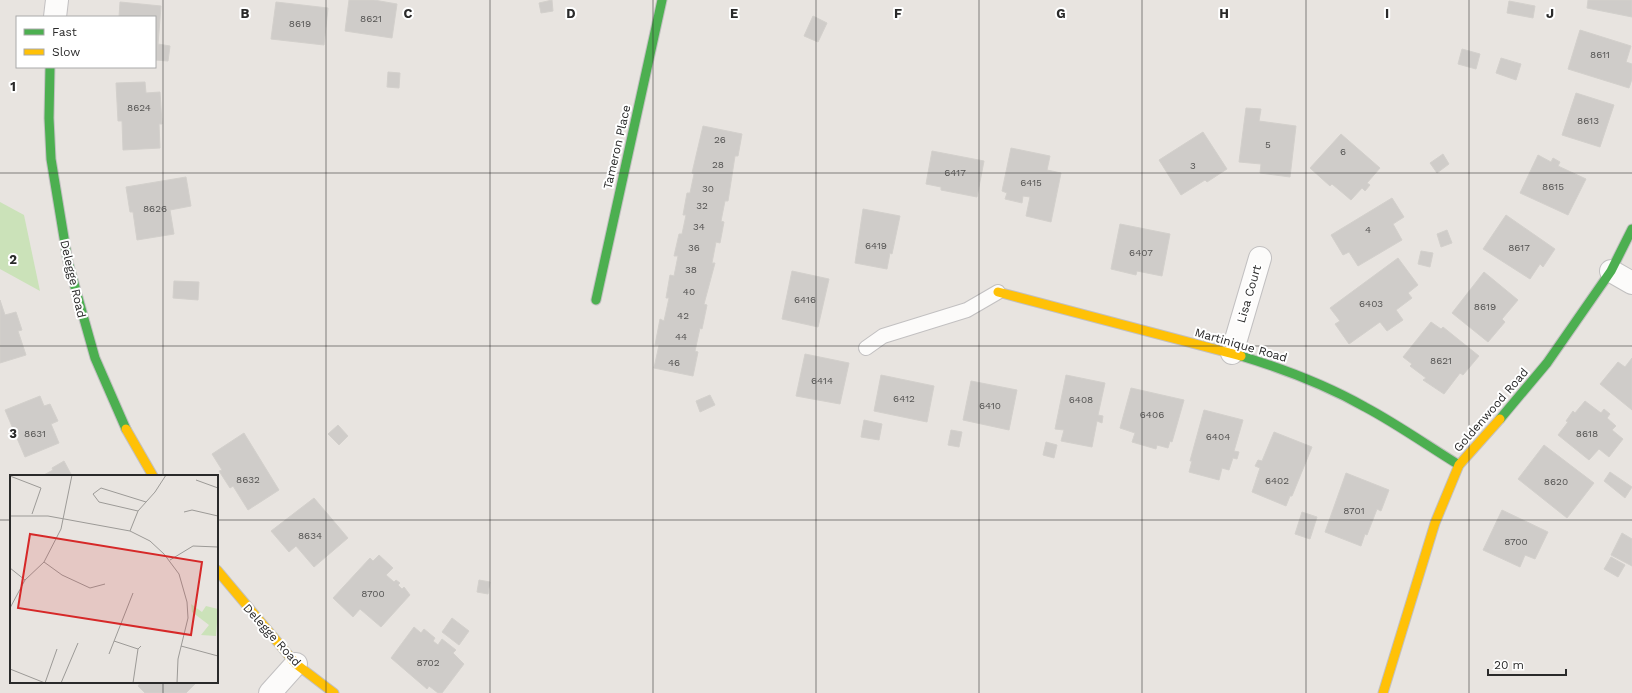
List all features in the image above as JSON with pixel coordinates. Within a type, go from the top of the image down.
[{"type":"street","points":[[55,16],[57,0]]},
{"type":"street","name":"Tameron Place","points":[[596,300],[662,0]]},
{"type":"street","name":"Delegge Road","points":[[50,68],[50,150],[61,224],[78,303],[92,349],[106,384],[143,461],[152,475]]},
{"type":"street","name":"Goldenwood Road","points":[[1383,693],[1435,523],[1459,465],[1527,389],[1585,311],[1611,270],[1632,229]]},
{"type":"street","name":"Lisa Court","points":[[1232,353],[1260,258]]},
{"type":"street","points":[[1611,270],[1632,283]]},
{"type":"street","name":"Martinique Road","points":[[998,292],[1232,353],[1278,367],[1316,382],[1366,407],[1459,465]]},
{"type":"street","name":"Delegge Road","points":[[218,571],[296,664],[334,693]]},
{"type":"street","points":[[270,693],[296,664]]},
{"type":"lane","points":[[866,348],[883,336],[966,310],[998,292]]},
{"type":"green space","points":[[0,202],[24,215],[40,291],[0,269]]},
{"type":"building","points":[[349,0],[374,0],[397,4],[392,38],[345,31]]},
{"type":"building","points":[[552,0],[553,11],[541,13],[539,3]]},
{"type":"building","points":[[1588,0],[1632,0],[1632,17],[1587,8]]},
{"type":"building","points":[[1509,1],[1535,6],[1533,18],[1507,13]]},
{"type":"building","points":[[120,2],[161,6],[158,44],[170,46],[168,61],[156,60],[156,16],[119,16]]},
{"type":"building","points":[[276,2],[328,8],[324,45],[271,39]]},
{"type":"building","points":[[813,16],[827,23],[818,42],[804,36]]},
{"type":"building","points":[[1580,30],[1631,46],[1626,62],[1632,64],[1632,79],[1629,88],[1568,69]]},
{"type":"building","points":[[1462,49],[1480,54],[1476,69],[1458,64]]},
{"type":"building","points":[[1501,58],[1521,64],[1516,80],[1496,73]]},
{"type":"building","points":[[388,72],[400,73],[399,88],[387,87]]},
{"type":"building","points":[[145,82],[146,93],[160,92],[162,124],[159,124],[160,148],[123,150],[122,121],[118,121],[116,83]]},
{"type":"building","points":[[1576,93],[1614,105],[1600,147],[1562,135]]},
{"type":"building","points":[[1246,108],[1261,109],[1259,121],[1296,126],[1290,177],[1260,173],[1261,164],[1239,162]]},
{"type":"building","points":[[703,126],[742,134],[738,156],[735,156],[728,201],[725,201],[721,221],[724,222],[720,243],[716,242],[712,263],[715,263],[704,304],[707,305],[702,329],[700,328],[695,351],[698,352],[693,376],[654,368],[659,345],[655,345],[660,319],[664,321],[669,298],[666,298],[670,275],[674,276],[678,256],[674,256],[679,234],[682,234],[686,215],[683,215],[687,193],[690,193],[694,174],[692,173]]},
{"type":"building","points":[[1203,132],[1227,169],[1207,182],[1205,180],[1181,195],[1159,160]]},
{"type":"building","points":[[1341,134],[1380,168],[1367,183],[1370,185],[1365,191],[1362,188],[1351,200],[1332,184],[1330,186],[1310,168]]},
{"type":"building","points":[[1011,148],[1050,156],[1047,170],[1061,173],[1051,222],[1026,216],[1030,197],[1023,196],[1022,203],[1005,199],[1007,193],[1002,191]]},
{"type":"building","points":[[932,151],[984,161],[977,197],[941,190],[941,187],[926,184]]},
{"type":"building","points":[[1443,154],[1449,164],[1437,173],[1430,163]]},
{"type":"building","points":[[1538,155],[1551,162],[1553,158],[1560,162],[1558,166],[1586,179],[1568,215],[1520,193]]},
{"type":"building","points":[[186,177],[191,206],[170,210],[174,234],[137,240],[133,212],[130,212],[126,187]]},
{"type":"building","points":[[1392,198],[1404,217],[1393,224],[1402,240],[1358,266],[1349,252],[1343,255],[1331,235]]},
{"type":"building","points":[[863,209],[900,216],[892,254],[890,253],[887,269],[855,263]]},
{"type":"building","points":[[1506,215],[1555,249],[1543,267],[1540,264],[1530,279],[1483,249]]},
{"type":"building","points":[[1120,224],[1170,234],[1162,276],[1137,271],[1136,275],[1111,269]]},
{"type":"building","points":[[1447,230],[1452,243],[1441,247],[1437,234]]},
{"type":"building","points":[[1421,251],[1433,253],[1430,267],[1418,264]]},
{"type":"building","points":[[1398,258],[1418,285],[1408,293],[1412,298],[1396,310],[1403,320],[1387,331],[1380,322],[1349,344],[1335,324],[1340,321],[1330,308]]},
{"type":"building","points":[[792,271],[829,279],[818,327],[782,319]]},
{"type":"building","points":[[1484,272],[1518,300],[1502,319],[1505,322],[1488,342],[1452,313]]},
{"type":"building","points":[[174,281],[199,282],[198,300],[173,298]]},
{"type":"building","points":[[0,300],[5,315],[16,312],[22,330],[18,331],[26,355],[0,363]]},
{"type":"building","points":[[1431,322],[1441,329],[1443,327],[1479,356],[1463,375],[1460,373],[1444,394],[1423,380],[1426,378],[1410,366],[1412,364],[1403,357]]},
{"type":"building","points":[[805,354],[849,363],[840,404],[796,396]]},
{"type":"building","points":[[1632,358],[1632,410],[1600,384],[1618,362],[1625,367]]},
{"type":"building","points":[[881,375],[934,386],[927,422],[874,411]]},
{"type":"building","points":[[1066,375],[1105,383],[1098,415],[1103,416],[1102,423],[1097,421],[1092,447],[1061,441],[1064,430],[1055,429]]},
{"type":"building","points":[[971,381],[1017,390],[1009,430],[963,420]]},
{"type":"building","points":[[1131,388],[1184,400],[1172,442],[1170,441],[1168,448],[1157,445],[1156,449],[1132,442],[1135,433],[1120,428]]},
{"type":"building","points":[[710,395],[715,405],[700,412],[696,401]]},
{"type":"building","points":[[40,396],[44,406],[50,404],[58,421],[51,424],[59,443],[25,457],[5,410]]},
{"type":"building","points":[[1585,401],[1601,413],[1604,409],[1610,414],[1607,418],[1616,426],[1612,430],[1623,439],[1609,457],[1599,449],[1589,460],[1558,435],[1568,422],[1566,421],[1573,411],[1575,413]]},
{"type":"building","points":[[1204,410],[1243,420],[1234,451],[1239,452],[1237,459],[1233,458],[1229,470],[1222,468],[1219,480],[1189,472],[1192,461],[1190,461]]},
{"type":"building","points":[[864,420],[882,424],[879,440],[861,437]]},
{"type":"building","points":[[338,425],[348,436],[339,445],[328,434]]},
{"type":"building","points":[[951,430],[962,432],[959,447],[948,445]]},
{"type":"building","points":[[1274,432],[1312,447],[1292,496],[1290,496],[1286,506],[1252,492],[1260,468],[1255,466],[1258,460],[1262,461]]},
{"type":"building","points":[[244,433],[279,490],[248,510],[233,486],[230,488],[219,471],[222,470],[212,454]]},
{"type":"building","points":[[1046,442],[1057,445],[1054,458],[1043,455]]},
{"type":"building","points":[[1544,445],[1594,483],[1567,518],[1518,479]]},
{"type":"building","points":[[64,461],[71,475],[44,475],[53,470],[52,468]]},
{"type":"building","points":[[1610,472],[1632,487],[1625,498],[1604,481]]},
{"type":"building","points":[[1346,473],[1389,490],[1381,511],[1377,509],[1361,546],[1325,532]]},
{"type":"building","points":[[314,498],[348,538],[314,567],[296,546],[289,552],[271,531]]},
{"type":"building","points":[[1502,510],[1548,532],[1535,559],[1525,555],[1520,567],[1483,550]]},
{"type":"building","points":[[1302,512],[1317,517],[1310,539],[1295,534]]},
{"type":"building","points":[[1622,533],[1632,539],[1632,566],[1611,555]]},
{"type":"building","points":[[379,555],[393,568],[386,575],[394,582],[396,580],[400,583],[398,585],[402,589],[404,587],[410,595],[381,627],[360,609],[353,617],[333,598],[370,558],[373,561]]},
{"type":"building","points":[[1611,557],[1625,565],[1618,577],[1604,569]]},
{"type":"building","points":[[479,580],[490,582],[488,594],[477,592]]},
{"type":"building","points":[[452,618],[469,631],[459,645],[442,632]]},
{"type":"building","points":[[414,627],[421,633],[424,629],[435,638],[433,641],[438,645],[442,639],[456,650],[453,653],[464,664],[442,693],[438,693],[429,686],[427,689],[391,658]]},
{"type":"building","points":[[140,683],[196,683],[186,693],[145,693],[138,686]]},
{"type":"traffic: fast","points":[[596,300],[662,0]]},
{"type":"traffic: fast","points":[[50,68],[49,118],[51,159],[68,262],[95,358],[126,429]]},
{"type":"traffic: fast","points":[[1500,419],[1547,363],[1611,271],[1632,229]]},
{"type":"traffic: fast","points":[[1241,356],[1304,378],[1350,399],[1389,421],[1459,465]]},
{"type":"traffic: slow","points":[[998,292],[1241,356]]},
{"type":"traffic: slow","points":[[1383,693],[1435,523],[1459,465],[1500,419]]},
{"type":"traffic: slow","points":[[126,429],[152,475]]},
{"type":"traffic: slow","points":[[218,571],[296,664],[334,693]]}]
